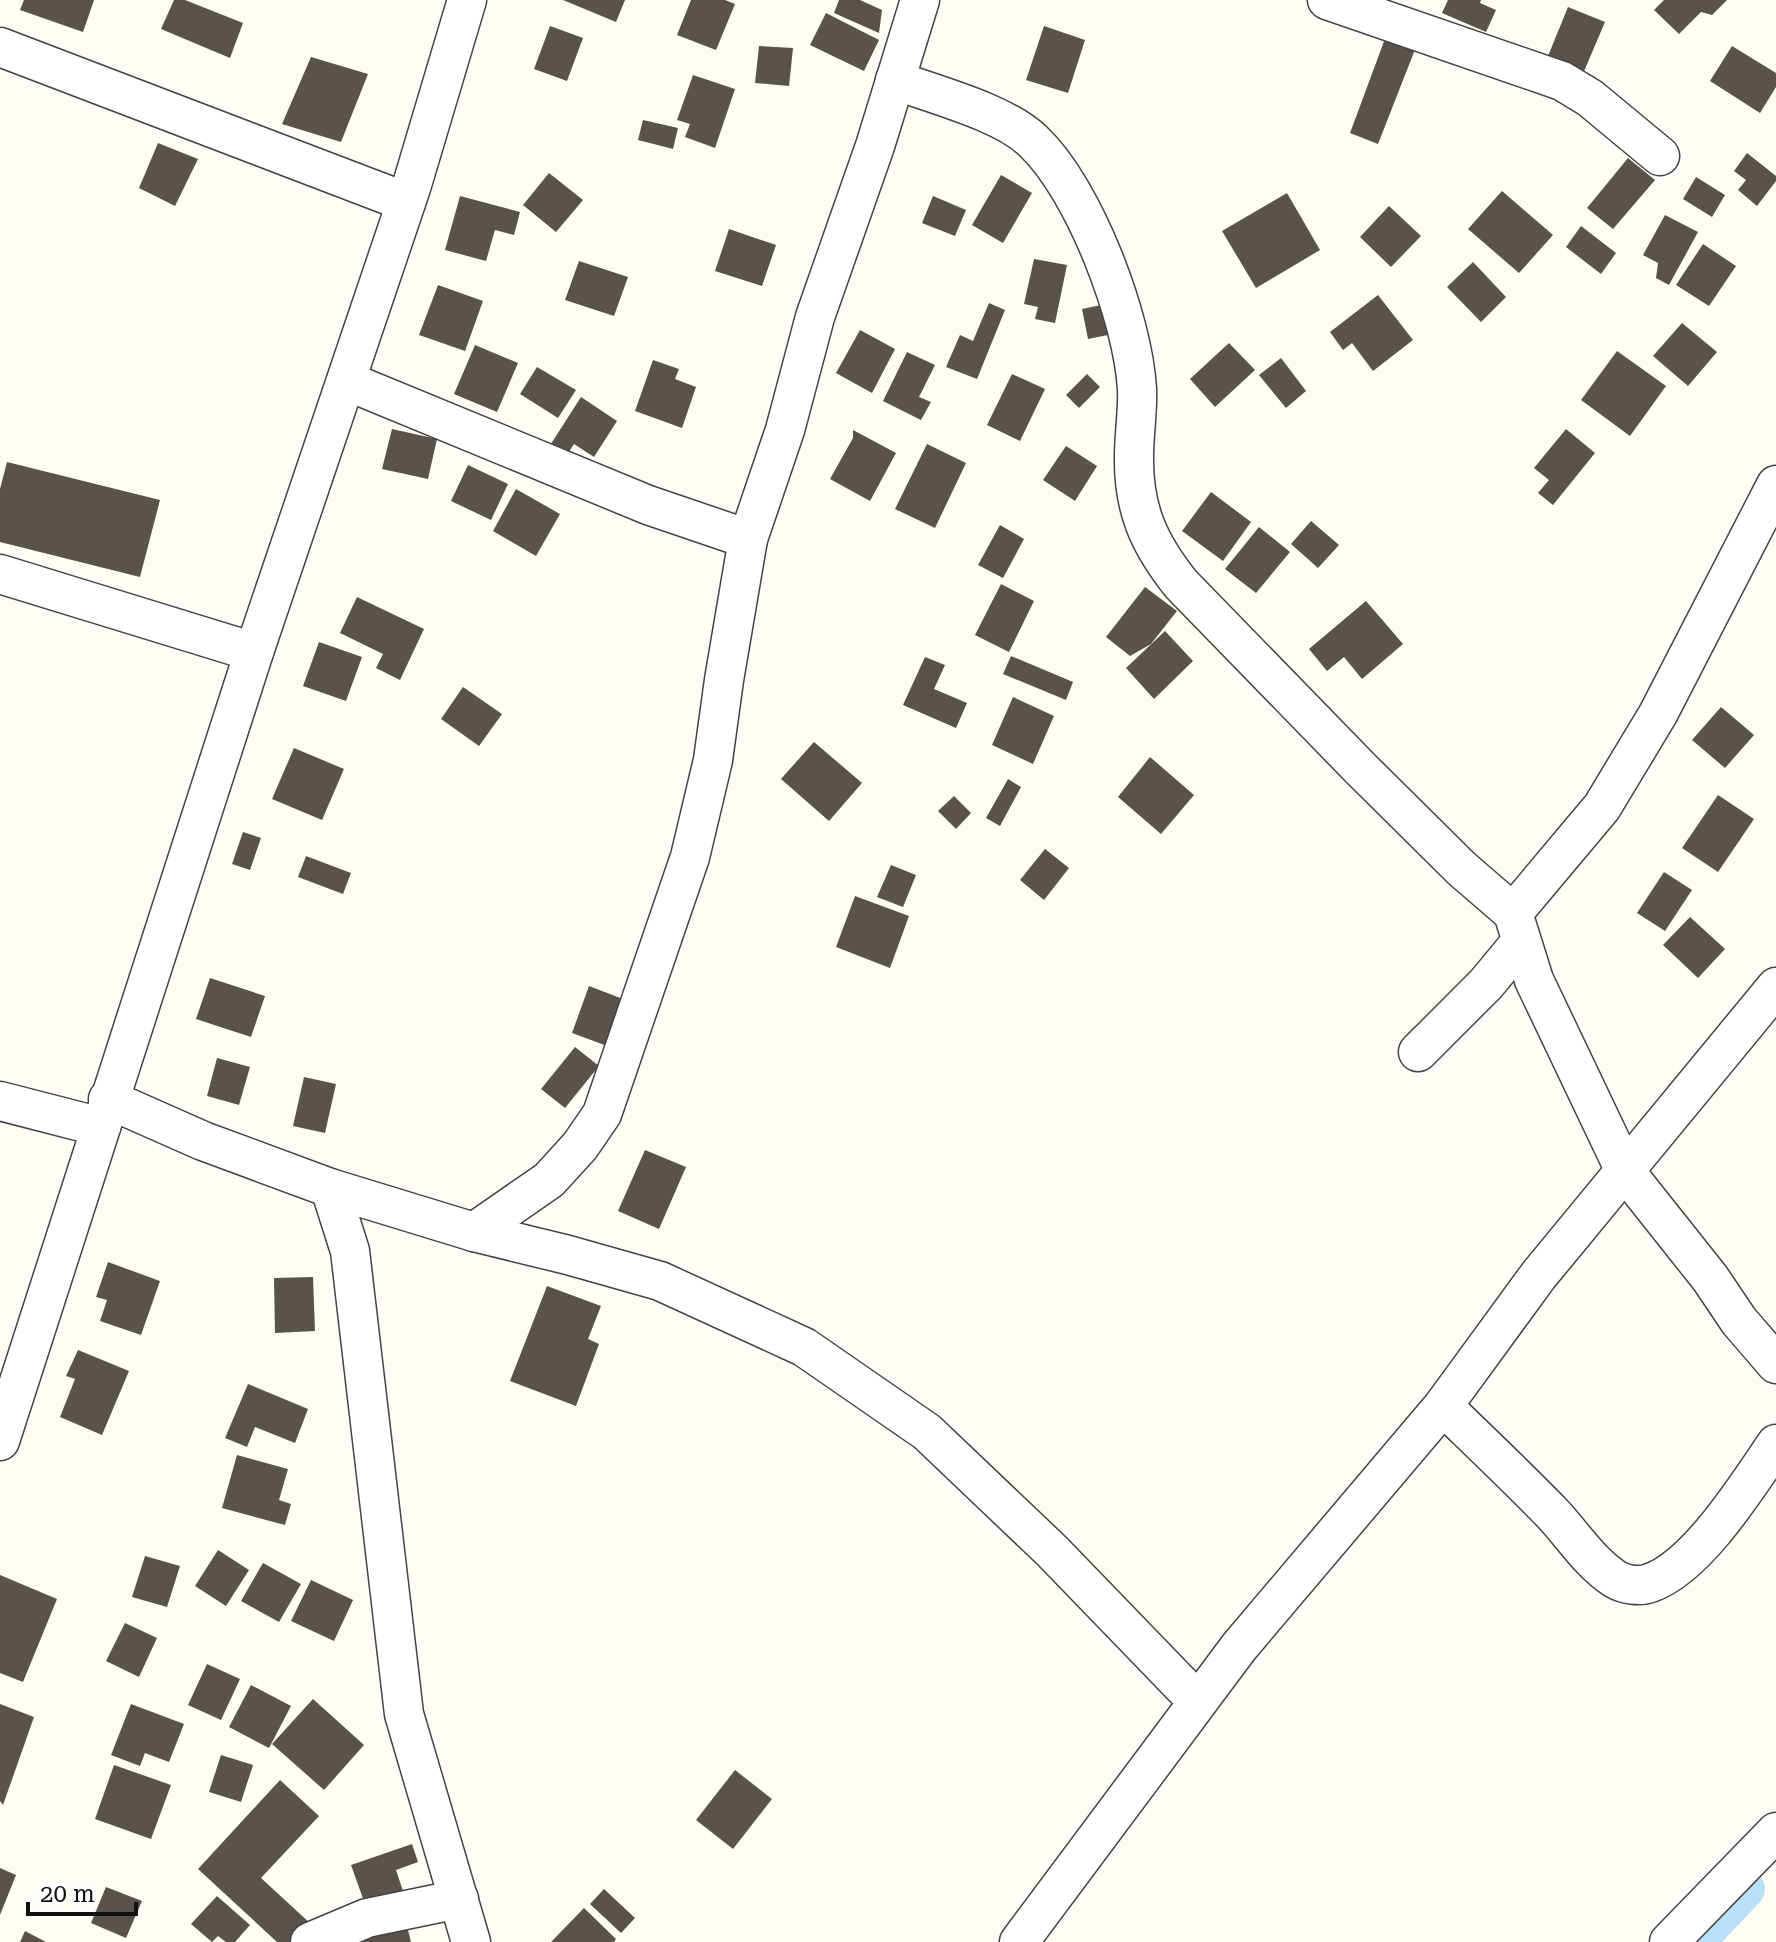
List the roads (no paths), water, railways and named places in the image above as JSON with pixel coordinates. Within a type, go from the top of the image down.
[{"type":"street","points":[[0,1441],[254,652],[406,202],[467,0]]},
{"type":"street","points":[[474,1232],[549,1180],[580,1146],[602,1114],[690,857],[713,760],[748,539],[785,430],[815,317],[875,146],[920,0]]},
{"type":"street","points":[[1327,0],[1421,16],[1562,81],[1590,98],[1660,156]]},
{"type":"street","points":[[0,47],[406,202]]},
{"type":"street","points":[[895,80],[1004,121],[1033,140],[1056,168],[1083,214],[1121,304],[1137,389],[1134,461],[1139,504],[1147,532],[1159,556],[1181,584],[1462,869],[1516,928],[1534,980],[1625,1171],[1710,1278],[1739,1321],[1776,1364]]},
{"type":"street","points":[[347,381],[648,505],[748,539]]},
{"type":"street","points":[[1418,1052],[1486,984],[1516,928],[1602,807],[1658,714],[1776,485]]},
{"type":"street","points":[[0,574],[254,652]]},
{"type":"street","points":[[1019,1942],[1248,1636],[1443,1406],[1538,1276],[1776,987]]},
{"type":"street","points":[[0,1101],[105,1113],[203,1141],[330,1188],[474,1232],[660,1281],[804,1347],[927,1432],[1052,1551],[1197,1701]]},
{"type":"street","points":[[330,1188],[350,1251],[404,1714],[471,1942]]},
{"type":"street","points":[[1443,1406],[1524,1484],[1594,1560],[1616,1579],[1630,1585],[1648,1584],[1672,1573],[1720,1523],[1776,1444]]},
{"type":"street","points":[[1669,1942],[1776,1832]]},
{"type":"street","points":[[310,1942],[367,1918],[459,1899]]},
{"type":"waterway","points":[[1696,1942],[1746,1889]]}]
